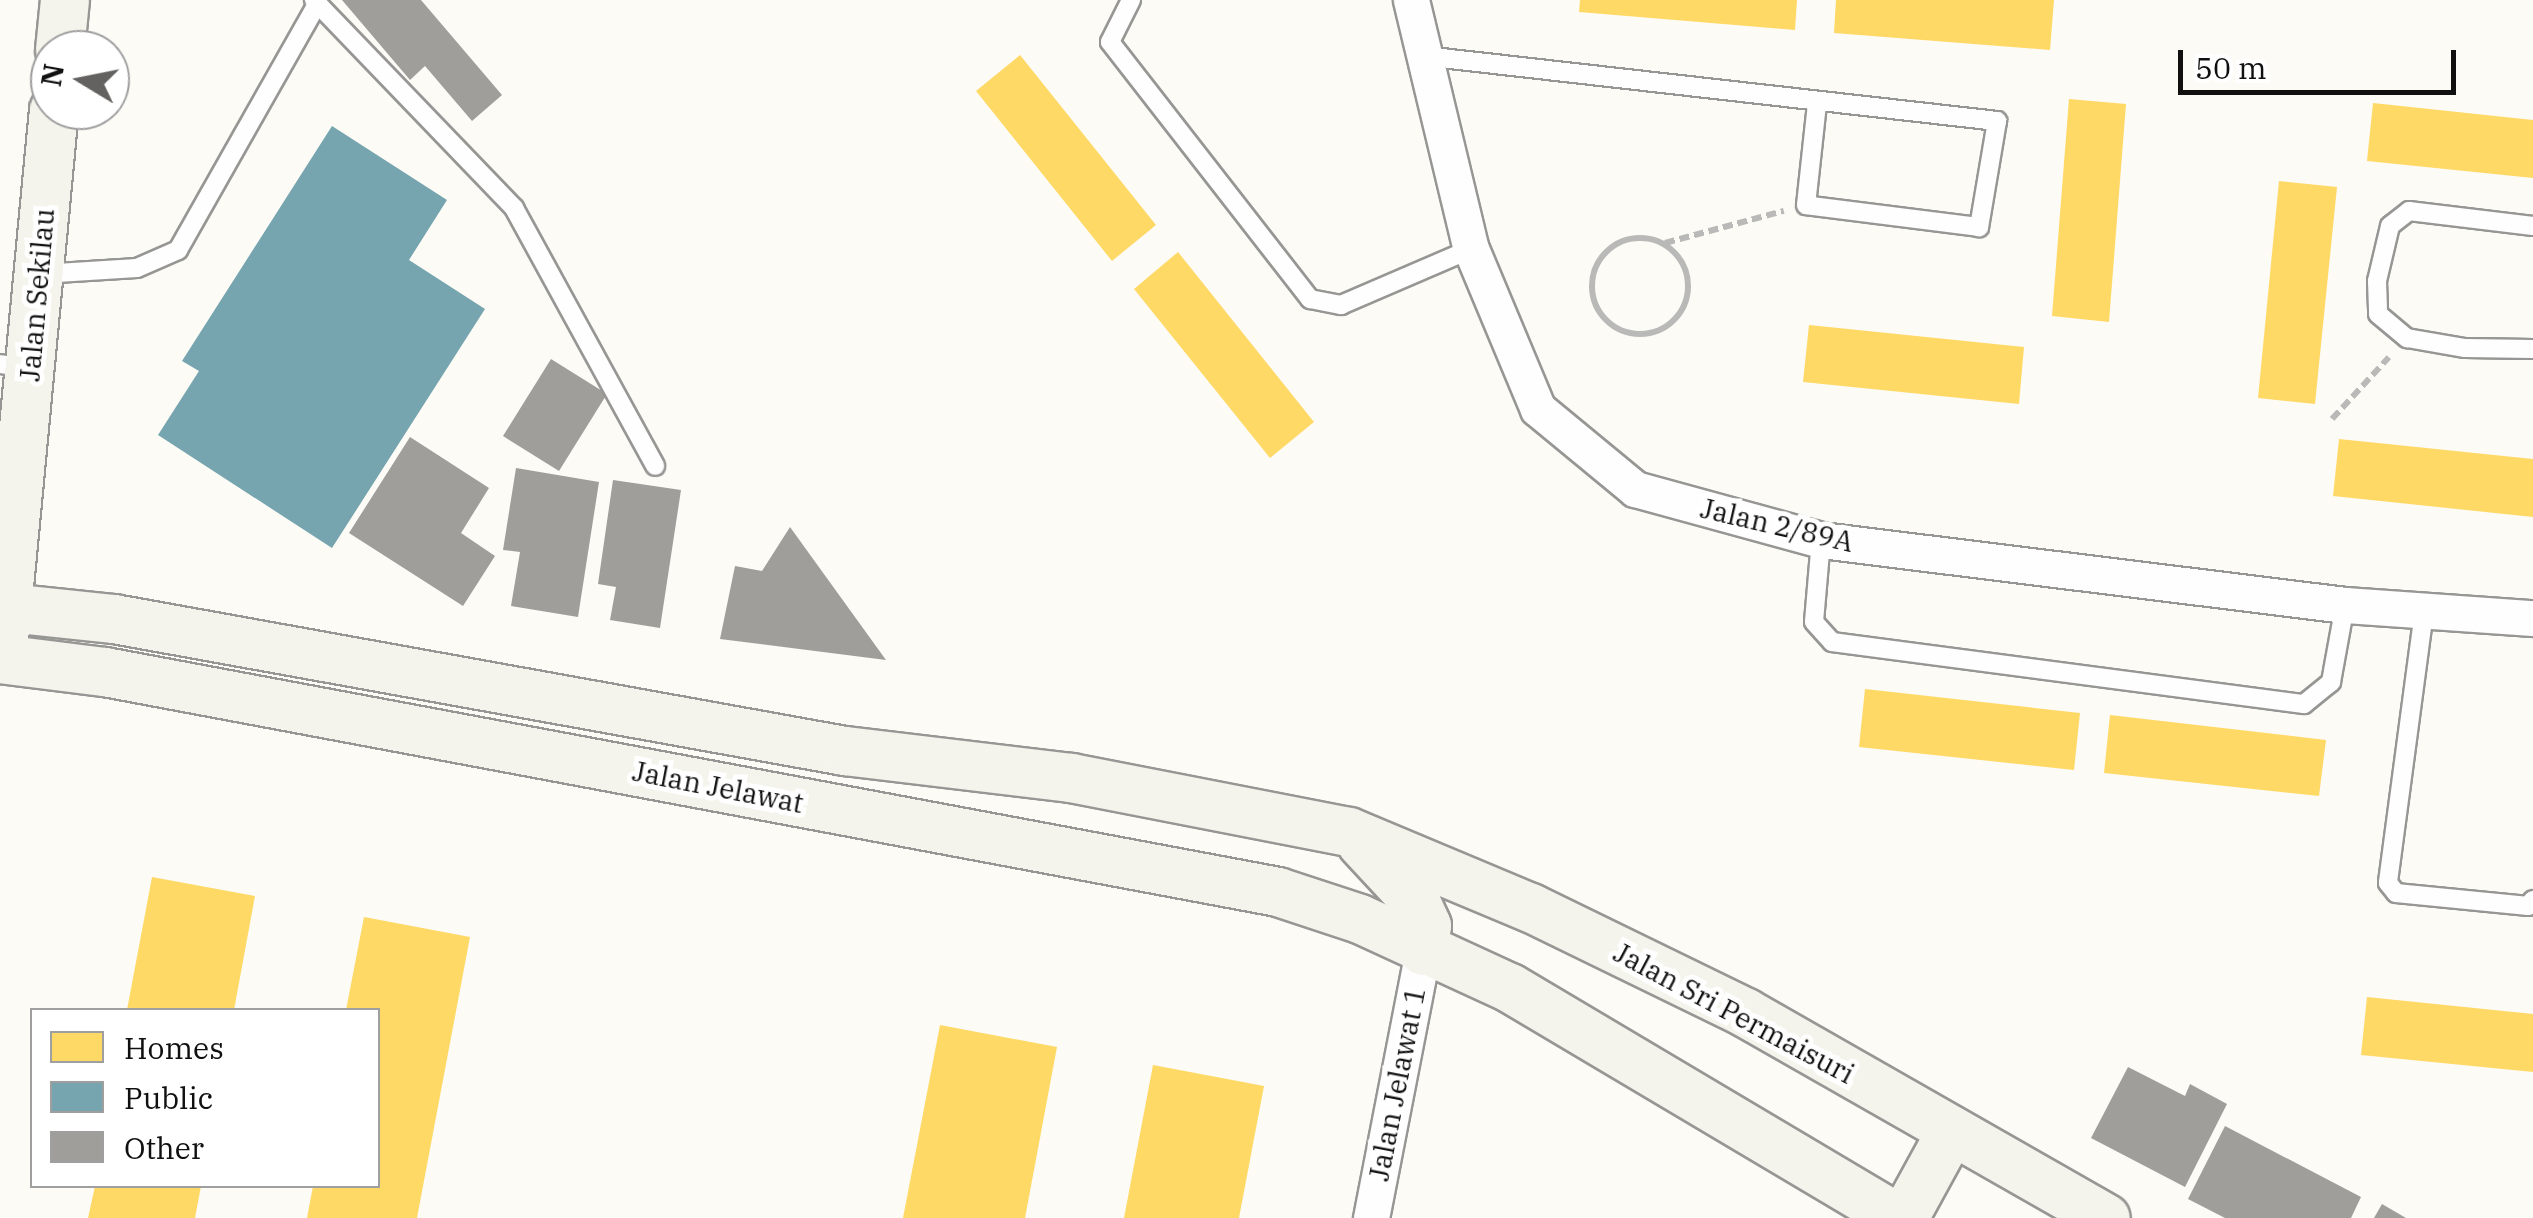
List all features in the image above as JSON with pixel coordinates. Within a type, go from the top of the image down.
[{"type":"street","points":[[62,30],[64,0]]},
{"type":"street","name":"Jalan 2/89A","points":[[1411,0],[1470,248],[1538,409],[1635,489],[1821,540],[2345,605],[2533,618]]},
{"type":"street","name":"Jalan Sekilau","points":[[1,660],[15,366],[39,274],[52,130]]},
{"type":"street","name":"Jalan Jelawat","points":[[4,608],[114,620],[845,751],[1071,778],[1350,832]]},
{"type":"street","name":"Jalan Jelawat","points":[[1,660],[93,670],[1278,892],[1360,919],[1423,951]]},
{"type":"street","points":[[1350,832],[1416,902],[1427,926],[1423,951]]},
{"type":"street","name":"Jalan Sri Permaisuri","points":[[1350,832],[1531,908],[1746,1014],[2106,1218]]},
{"type":"street","points":[[1423,951],[1465,918],[1531,908]]},
{"type":"street","points":[[1423,951],[1510,988],[1900,1218],[1951,1132]]},
{"type":"street","name":"Jalan Jelawat 1","points":[[1371,1218],[1423,951]]},
{"type":"lane","points":[[1131,0],[1110,42],[1310,299],[1341,305],[1470,248]]},
{"type":"lane","points":[[39,274],[137,268],[178,250],[316,2],[514,208],[654,466]]},
{"type":"lane","points":[[1424,56],[1997,121],[1978,228],[1806,205],[1816,103]]},
{"type":"lane","points":[[2533,226],[2409,211],[2390,226],[2380,250],[2378,314],[2407,338],[2465,348],[2533,349]]},
{"type":"lane","points":[[1821,540],[1814,622],[1832,642],[2304,704],[2331,682],[2345,605]]},
{"type":"lane","points":[[2424,612],[2388,883],[2396,894],[2528,906],[2533,900]]},
{"type":"path","points":[[1664,244],[1686,271],[1684,306],[1654,332],[1626,332],[1599,311],[1592,280],[1597,264],[1623,241],[1664,244],[1806,205]]},
{"type":"path","points":[[2332,419],[2407,338]]},
{"type":"building: Homes","points":[[1580,0],[1797,0],[1795,30],[1579,12]]},
{"type":"building: Homes","points":[[1836,0],[2054,0],[2050,50],[1834,33]]},
{"type":"building: Homes","points":[[1020,55],[1156,225],[1112,261],[976,91]]},
{"type":"building: Homes","points":[[2069,99],[2126,104],[2109,322],[2052,316]]},
{"type":"building: Homes","points":[[2373,103],[2533,120],[2533,178],[2367,161]]},
{"type":"building: Homes","points":[[2279,181],[2337,187],[2315,404],[2258,398]]},
{"type":"building: Homes","points":[[1178,252],[1314,422],[1270,458],[1134,289]]},
{"type":"building: Homes","points":[[1809,325],[2024,347],[2019,404],[1803,382]]},
{"type":"building: Homes","points":[[2339,439],[2533,459],[2533,517],[2333,496]]},
{"type":"building: Homes","points":[[1865,689],[2080,713],[2074,770],[1859,747]]},
{"type":"building: Homes","points":[[2110,715],[2326,740],[2319,796],[2104,773]]},
{"type":"building: Homes","points":[[152,877],[255,896],[234,1008],[127,1008]]},
{"type":"building: Homes","points":[[364,917],[470,937],[417,1218],[307,1218],[313,1188],[380,1188],[380,1008],[346,1008]]},
{"type":"building: Homes","points":[[2367,997],[2533,1014],[2533,1072],[2361,1055]]},
{"type":"building: Homes","points":[[940,1025],[1057,1047],[1025,1218],[903,1218]]},
{"type":"building: Homes","points":[[1153,1065],[1264,1086],[1239,1218],[1124,1218]]},
{"type":"building: Homes","points":[[95,1188],[201,1188],[195,1218],[88,1218]]},
{"type":"building: Public","points":[[332,126],[447,200],[409,260],[485,309],[332,548],[158,435],[199,371],[182,361]]},
{"type":"building: Other","points":[[342,0],[421,0],[502,95],[472,121],[425,66],[410,80]]},
{"type":"building: Other","points":[[551,359],[607,394],[559,471],[503,436]]},
{"type":"building: Other","points":[[410,437],[489,488],[461,533],[495,556],[463,606],[349,533]]},
{"type":"building: Other","points":[[516,468],[599,482],[578,617],[511,606],[520,552],[503,550]]},
{"type":"building: Other","points":[[613,480],[681,490],[660,628],[610,620],[616,587],[598,584]]},
{"type":"building: Other","points":[[790,527],[886,660],[720,639],[735,566],[762,571]]},
{"type":"building: Other","points":[[2128,1067],[2185,1096],[2190,1084],[2227,1104],[2185,1187],[2091,1138]]},
{"type":"building: Other","points":[[2225,1126],[2361,1197],[2351,1218],[2225,1218],[2188,1199]]},
{"type":"building: Other","points":[[2382,1204],[2406,1218],[2374,1218]]}]
